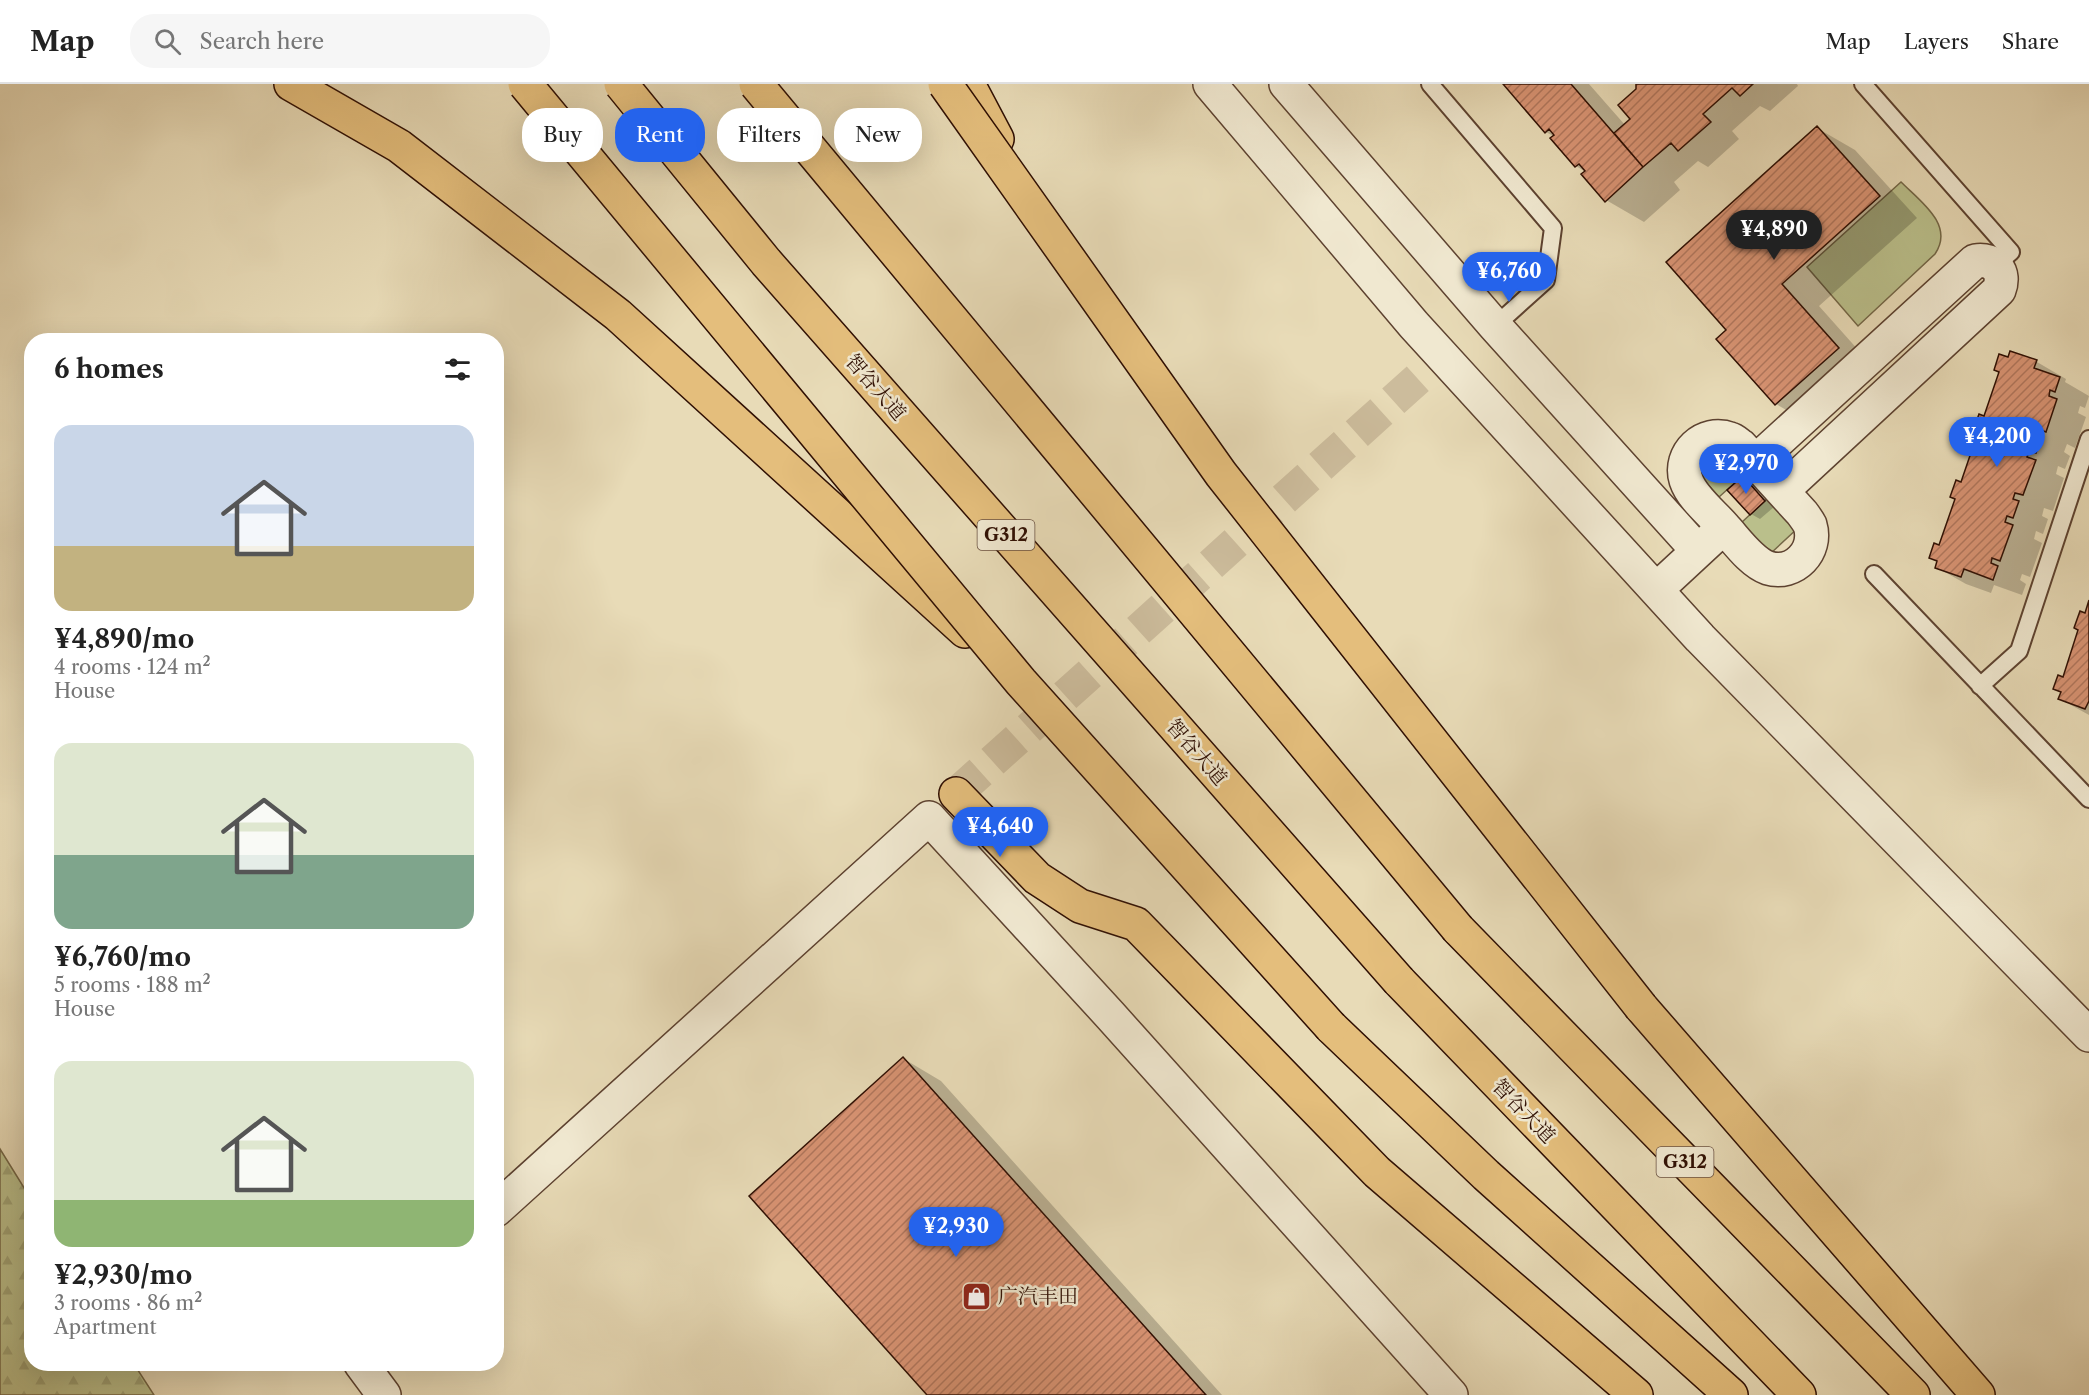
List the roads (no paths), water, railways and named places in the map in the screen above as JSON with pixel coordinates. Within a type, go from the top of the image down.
[{"type":"main road","points":[[291,84],[399,146],[618,315],[1021,682]]},
{"type":"main road","points":[[525,84],[1021,682],[1331,1027],[1486,1175],[1731,1395]]},
{"type":"main road","name":"智谷大道","points":[[621,84],[765,262],[1398,981],[1799,1395]]},
{"type":"main road","name":"G312","points":[[756,84],[1458,929],[1913,1395]]},
{"type":"main road","points":[[945,84],[1221,474],[1641,1007],[1978,1395]]},
{"type":"main road","points":[[968,84],[1038,214]]},
{"type":"main road","points":[[956,794],[1037,878],[1080,906],[1136,924],[1377,1172],[1636,1395]]},
{"type":"street","points":[[1210,84],[1413,325],[1700,638],[2089,1035]]},
{"type":"street","points":[[1286,84],[1495,326],[1698,551]]},
{"type":"street","points":[[1755,462],[1975,261],[1990,261],[1996,266],[2001,273],[2002,282],[1999,290],[1782,491]]},
{"type":"street","points":[[1718,436],[1731,439],[1741,446],[1782,491],[1810,524],[1812,537],[1809,550],[1802,561],[1791,568],[1779,570],[1765,567],[1755,560],[1694,493],[1687,482],[1684,470],[1687,457],[1694,446],[1706,439],[1718,436]]},
{"type":"street","points":[[1656,590],[1724,527]]},
{"type":"street","points":[[504,1203],[956,794]]},
{"type":"street","points":[[929,818],[1451,1395]]},
{"type":"street","points":[[366,1371],[384,1395]]},
{"type":"lane","points":[[1430,84],[1553,228],[1546,280],[1495,326]]},
{"type":"lane","points":[[1863,84],[2011,252],[1996,266]]},
{"type":"lane","points":[[1980,686],[2019,651],[2089,439]]},
{"type":"lane","points":[[1874,574],[2089,799]]},
{"type":"tunnel","points":[[956,794],[1442,357]]},
{"type":"place","name":"广汽丰田","points":[[977,1296]]}]
